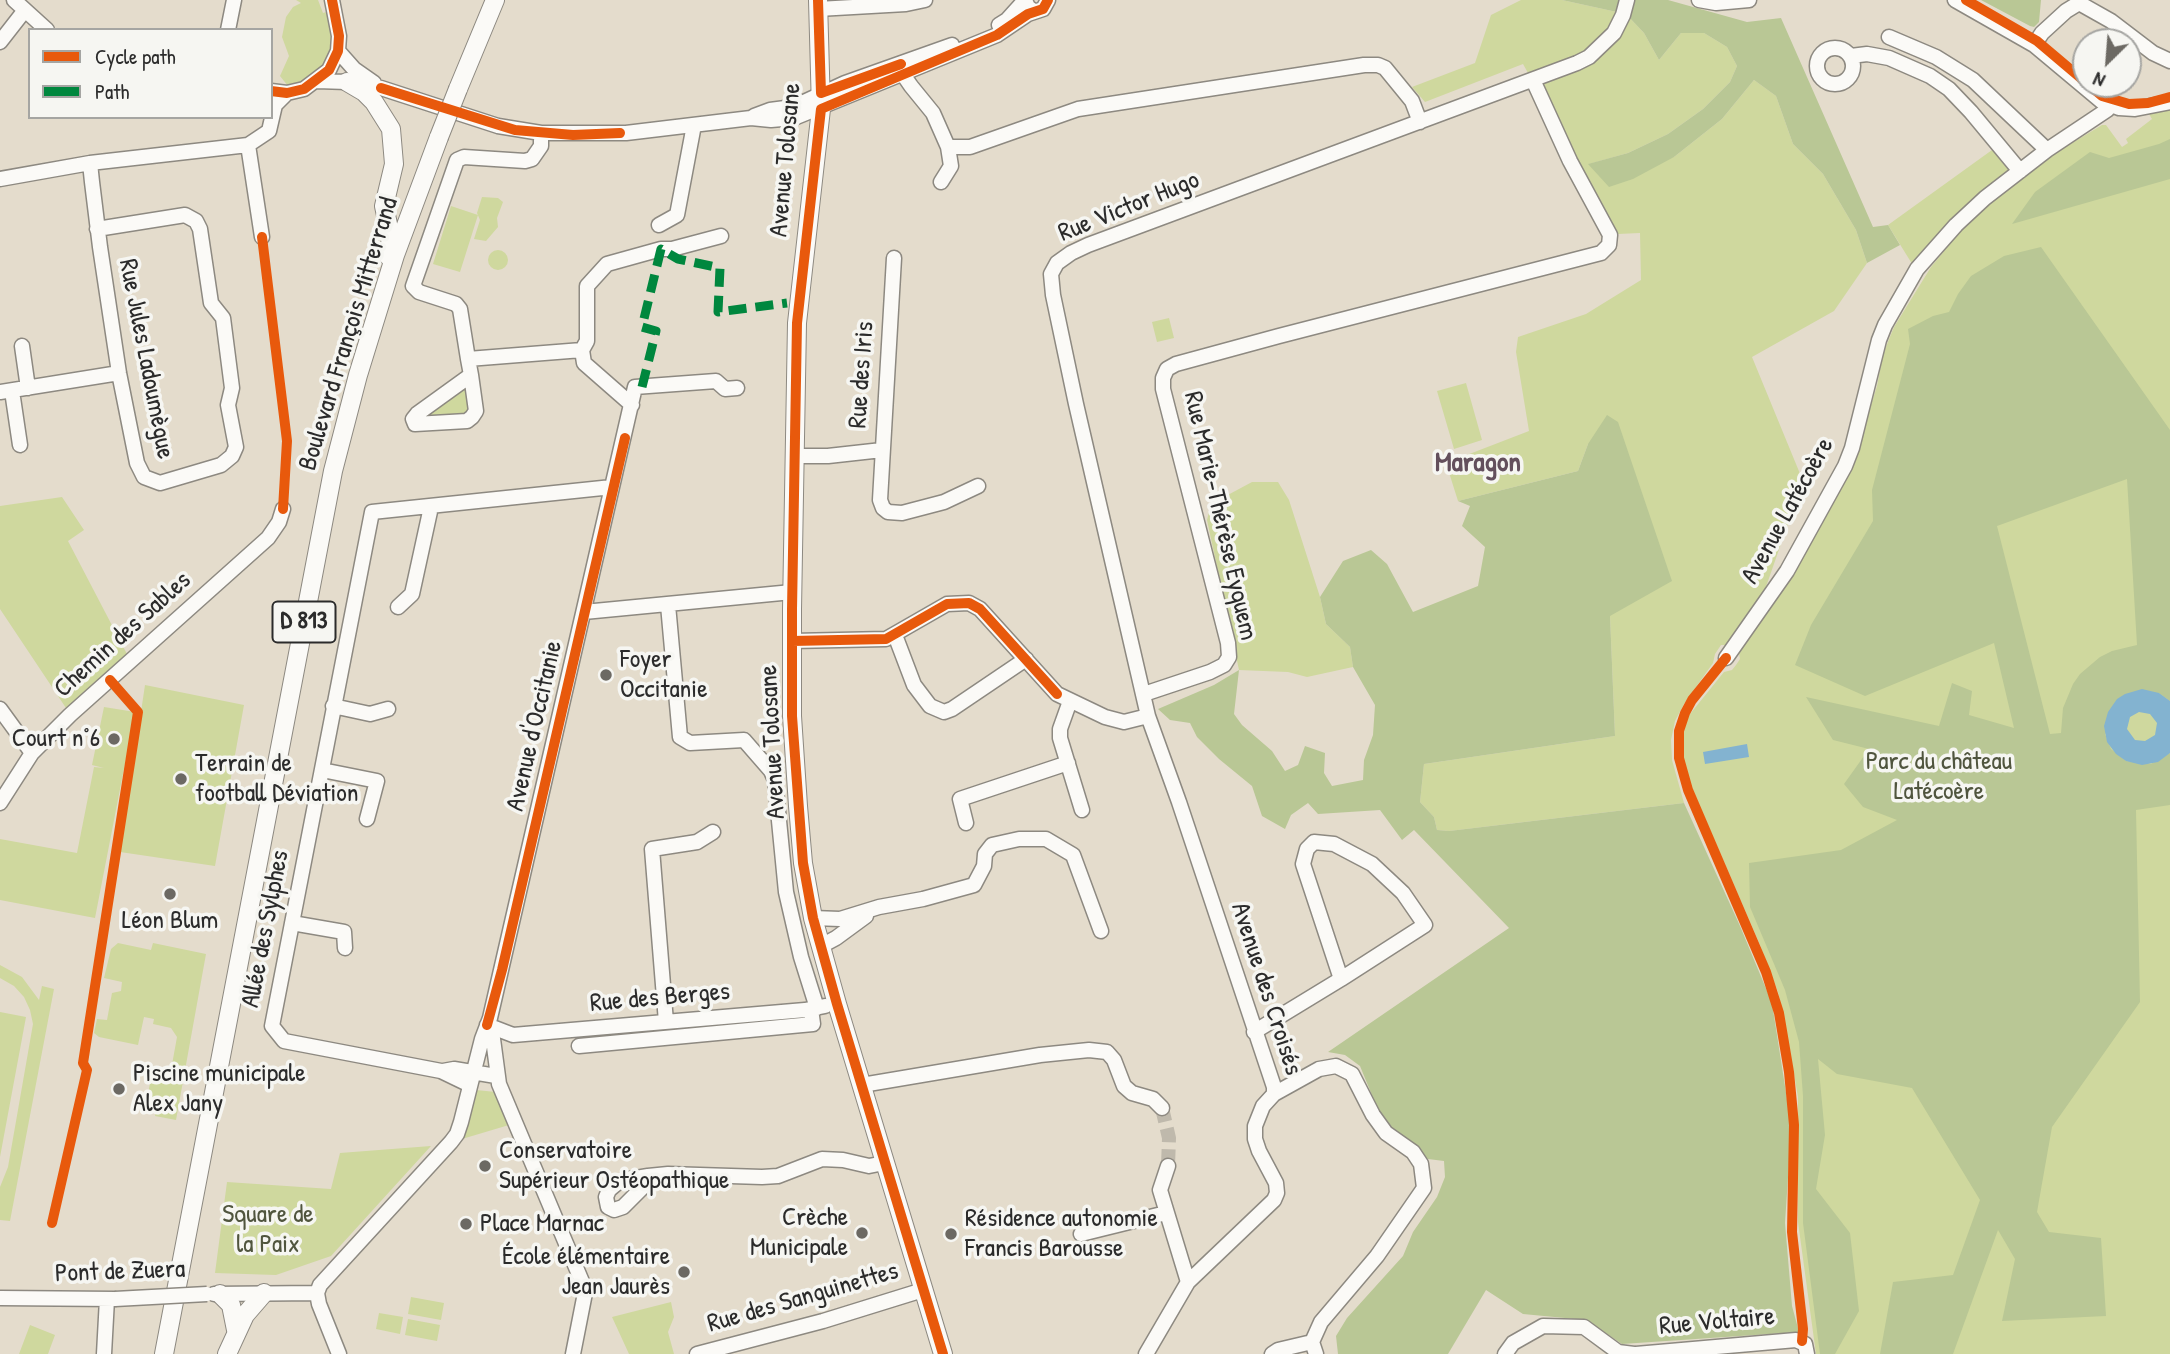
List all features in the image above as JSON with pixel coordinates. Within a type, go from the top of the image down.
[{"type":"main road","name":"Boulevard François Mitterrand","points":[[163,1354],[333,471],[358,375],[395,256],[439,137],[495,0]]},
{"type":"main road","name":"Avenue Tolosane","points":[[818,5],[821,101],[797,323],[792,593],[792,716],[803,863],[813,918],[836,1004],[943,1354]]},
{"type":"main road","points":[[347,82],[374,102],[391,129],[394,147],[394,164],[384,206],[391,238],[358,375]]},
{"type":"main road","points":[[227,1354],[245,1315],[264,1293]]},
{"type":"main road","points":[[213,1294],[231,1305],[236,1330]]},
{"type":"street","points":[[228,28],[234,0]]},
{"type":"street","points":[[273,91],[288,93],[304,89],[329,70],[338,51],[338,24],[332,0]]},
{"type":"street","points":[[818,5],[906,4],[925,0]]},
{"type":"street","points":[[317,80],[381,88],[498,126],[541,133],[626,133],[751,118],[770,110],[821,101],[997,36],[1030,5],[1043,9],[1048,0]]},
{"type":"street","name":"Rue Victor Hugo","points":[[1148,716],[1053,295],[1051,274],[1057,263],[1087,246],[1589,57],[1614,33],[1627,0]]},
{"type":"street","points":[[1699,0],[1716,3],[1749,0]]},
{"type":"street","points":[[1955,0],[2034,45],[2092,95],[2135,109],[2170,102]]},
{"type":"street","points":[[2034,45],[2042,33],[2079,3],[2111,21],[2153,53],[2170,61]]},
{"type":"street","points":[[0,42],[20,5],[45,28]]},
{"type":"street","points":[[1889,37],[1936,57],[1973,80],[2047,150]]},
{"type":"street","points":[[338,51],[343,60],[381,88]]},
{"type":"street","points":[[1851,56],[1867,54],[1889,58],[1930,76],[1949,89],[1971,112],[2020,171]]},
{"type":"street","points":[[948,147],[970,147],[1078,109],[1364,65],[1385,68],[1412,102],[1420,122]]},
{"type":"street","points":[[901,71],[933,113],[948,147],[951,166],[942,182]]},
{"type":"street","name":"Rue Marie-Thérèse Eyquem","points":[[1144,694],[1210,672],[1224,665],[1229,657],[1228,643],[1163,389],[1163,378],[1167,369],[1176,364],[1601,253],[1609,245],[1610,235],[1570,161],[1532,80]]},
{"type":"street","points":[[273,114],[275,106],[288,93]]},
{"type":"street","name":"Avenue Latécoère","points":[[1726,658],[1787,571],[1845,466],[1879,340],[1917,269],[1984,198],[2047,150],[2108,110],[2111,103]]},
{"type":"street","points":[[262,237],[253,142],[264,119]]},
{"type":"street","points":[[0,179],[90,163],[253,142],[269,131],[272,119]]},
{"type":"street","points":[[659,225],[677,215],[694,125]]},
{"type":"street","points":[[471,375],[417,414],[413,419],[415,424],[467,421],[476,411],[471,375],[460,309],[456,304],[419,292],[412,286],[457,160],[464,157],[525,161],[532,159],[541,146],[541,133]]},
{"type":"street","name":"Rue Jules Ladoumègue","points":[[90,163],[97,229],[119,373],[137,463],[144,477],[160,483],[222,465],[232,456],[236,447],[228,405],[232,388],[223,318],[211,303],[200,229],[196,221],[185,215],[97,229]]},
{"type":"street","points":[[632,405],[584,363],[582,350],[587,341],[587,286],[607,264],[722,236]]},
{"type":"street","name":"Rue des Iris","points":[[795,456],[828,456],[882,450],[894,258]]},
{"type":"street","points":[[22,346],[28,388]]},
{"type":"street","points":[[468,359],[582,350]]},
{"type":"street","points":[[20,445],[6,391],[119,373]]},
{"type":"street","points":[[632,405],[635,387],[716,381],[725,389],[737,388]]},
{"type":"street","name":"Avenue d'Occitanie","points":[[317,1293],[329,1274],[457,1135],[502,970],[632,405]]},
{"type":"street","points":[[882,450],[880,500],[888,512],[902,513],[944,502],[978,486]]},
{"type":"street","points":[[398,607],[412,594],[431,507],[612,487]]},
{"type":"street","name":"Allée des Sylphes","points":[[431,507],[372,512],[272,1026],[284,1041],[471,1078]]},
{"type":"street","name":"Chemin des Sables","points":[[0,803],[32,753],[268,538],[279,522],[282,509]]},
{"type":"street","points":[[584,612],[792,593]]},
{"type":"street","points":[[792,641],[875,640],[895,635],[947,604],[969,603],[981,609],[1057,694],[1105,717],[1124,722],[1148,716]]},
{"type":"street","points":[[667,605],[680,737],[690,743],[744,740],[771,771],[775,780],[786,892],[814,1009]]},
{"type":"street","points":[[895,635],[914,685],[930,706],[944,712],[953,709],[1026,659]]},
{"type":"street","points":[[1070,701],[1060,729],[1082,810]]},
{"type":"street","points":[[333,706],[370,713],[388,709]]},
{"type":"street","points":[[0,709],[32,753]]},
{"type":"street","name":"Avenue des Croisés","points":[[1146,1354],[1188,1282],[1274,1200],[1277,1193],[1276,1183],[1255,1139],[1255,1126],[1263,1106],[1274,1094],[1274,1087],[1180,802],[1148,716]]},
{"type":"street","points":[[965,823],[960,799],[1068,763]]},
{"type":"street","points":[[322,770],[377,781],[367,819]]},
{"type":"street","points":[[666,1022],[652,849],[698,842],[712,832]]},
{"type":"street","points":[[813,918],[840,919],[974,885],[984,866],[985,854],[992,845],[1019,839],[1046,839],[1073,855],[1101,931]]},
{"type":"street","points":[[1254,1032],[1341,979],[1426,925],[1403,893],[1372,864],[1334,844],[1314,842],[1307,849],[1303,864],[1341,979]]},
{"type":"street","points":[[821,946],[879,907]]},
{"type":"street","points":[[292,923],[344,932],[345,948]]},
{"type":"street","name":"Rue des Berges","points":[[513,1035],[814,1009],[836,1004]]},
{"type":"street","name":"Rue des Berges","points":[[579,1046],[813,1024],[814,1009]]},
{"type":"street","points":[[487,1025],[513,1035],[501,1048],[497,1059]]},
{"type":"street","points":[[487,1025],[494,1039],[496,1076],[583,1284],[584,1293],[573,1354]]},
{"type":"street","points":[[862,1085],[1040,1055],[1089,1050],[1107,1052],[1114,1060],[1124,1086],[1132,1093],[1153,1099],[1162,1108]]},
{"type":"street","points":[[1272,1354],[1278,1350],[1314,1348],[1321,1322],[1377,1255],[1424,1188],[1421,1164],[1413,1152],[1386,1133],[1373,1115],[1352,1074],[1336,1066],[1319,1069],[1274,1094]]},
{"type":"street","points":[[471,1078],[496,1076]]},
{"type":"street","points":[[648,1175],[762,1177],[778,1176],[822,1159],[843,1160],[869,1166],[884,1163]]},
{"type":"street","points":[[1168,1166],[1160,1191],[1188,1282]]},
{"type":"street","points":[[1081,1234],[1166,1213]]},
{"type":"street","name":"Rue des Sanguinettes","points":[[697,1354],[801,1327],[923,1290]]},
{"type":"street","points":[[317,1293],[339,1354]]},
{"type":"street","name":"Pont de Zuera","points":[[4,1298],[111,1299],[317,1293]]},
{"type":"street","points":[[104,1354],[104,1311],[111,1299]]},
{"type":"street","name":"Rue Voltaire","points":[[1505,1354],[1513,1343],[1543,1326],[1584,1327],[1618,1352],[1635,1354],[1805,1347]]},
{"type":"green space","points":[[296,0],[318,0],[323,13],[330,11],[332,48],[321,71],[306,81],[288,86],[280,76],[289,56],[282,37],[286,17],[293,7],[301,3]]},
{"type":"green space","points":[[1521,0],[1562,0],[1626,14],[1644,33],[1659,60],[1681,33],[1704,33],[1727,47],[1737,66],[1730,82],[1703,109],[1668,134],[1628,153],[1589,164],[1674,157],[1722,119],[1754,80],[1776,96],[1793,144],[1823,174],[1856,230],[1867,263],[1834,311],[1752,357],[1803,481],[1761,601],[1727,645],[1721,645],[1713,663],[1675,721],[1671,740],[1672,760],[1684,803],[1449,831],[1437,830],[1434,817],[1420,802],[1424,764],[1615,736],[1610,616],[1588,444],[1578,471],[1458,501],[1446,463],[1529,431],[1516,352],[1518,337],[1586,314],[1641,280],[1640,233],[1618,234],[1523,64],[1425,102],[1412,87],[1475,63],[1491,15]]},
{"type":"green space","points":[[1562,0],[1668,0],[1747,22],[1781,18],[1873,227],[1888,225],[1900,245],[1867,263],[1856,230],[1823,174],[1793,144],[1776,96],[1754,80],[1722,119],[1674,157],[1633,179],[1609,187],[1588,164],[1628,153],[1668,134],[1703,109],[1730,82],[1737,66],[1727,47],[1704,33],[1681,33],[1659,60],[1644,33],[1626,14]]},
{"type":"green space","points":[[1981,0],[2041,0],[2039,22],[2034,27],[2030,26]]},
{"type":"green space","name":"Parc du château Latécoère","points":[[2170,109],[2170,1354],[1816,1354],[1798,1222],[1798,1097],[1784,1018],[1778,992],[1760,945],[1686,774],[1681,752],[1686,719],[1724,672],[1732,670],[1736,665],[1740,659],[1739,653],[1812,541],[1853,462],[1877,386],[1883,354],[1894,327],[1931,267],[1963,228],[1999,194],[2052,155],[2102,125],[2106,125],[2122,147],[2128,143],[2126,139],[2152,119],[2149,114]]},
{"type":"green space","points":[[2170,139],[2170,179],[2012,224],[2035,192],[2090,152],[2109,158]]},
{"type":"green space","points":[[1992,150],[2011,173],[1914,267],[1888,225]]},
{"type":"green space","points":[[482,197],[498,198],[503,202],[497,218],[498,227],[486,241],[474,239],[480,220],[477,213]]},
{"type":"green space","points":[[451,206],[478,215],[460,272],[433,264]]},
{"type":"green space","points":[[2041,247],[2170,430],[2170,701],[2159,693],[2105,734],[2111,749],[2126,761],[2151,764],[2170,753],[2170,805],[2136,810],[2140,1002],[2052,1127],[2037,1212],[2049,1232],[2101,1238],[2106,1316],[2002,1321],[2015,1259],[1998,1230],[1953,1354],[1880,1354],[1893,1282],[1953,1275],[1980,1200],[1912,1088],[1837,1074],[1818,1059],[1825,1135],[1816,1189],[1850,1233],[1859,1311],[1835,1354],[1820,1354],[1803,1223],[1803,1096],[1799,1042],[1785,990],[1750,907],[1749,863],[1841,850],[1897,820],[1863,807],[1844,784],[1869,749],[1833,740],[1806,697],[1939,726],[1952,683],[1972,691],[1969,715],[2014,728],[1994,643],[1865,696],[1795,665],[1811,625],[1873,521],[1872,490],[1910,344],[1908,329],[1933,316],[1949,312],[1971,276],[2004,256]],"holes":[[[2127,479],[2137,645],[2100,657],[2080,674],[2063,708],[2061,733],[2050,734],[1997,526]]]},
{"type":"green space","points":[[498,250],[505,253],[508,260],[505,267],[498,270],[491,267],[488,260],[491,253]]},
{"type":"green space","points":[[1169,318],[1174,338],[1157,342],[1152,322]]},
{"type":"green space","points":[[1466,383],[1482,440],[1454,449],[1437,391]]},
{"type":"green space","points":[[463,386],[467,387],[471,413],[423,421],[421,415]]},
{"type":"green space","points":[[1607,415],[1618,422],[1672,581],[1610,616],[1615,736],[1424,764],[1420,802],[1434,817],[1437,830],[1449,831],[1684,803],[1772,1003],[1791,1132],[1785,1223],[1792,1306],[1799,1332],[1622,1344],[1586,1320],[1523,1314],[1486,1290],[1448,1354],[1338,1354],[1336,1336],[1347,1318],[1403,1256],[1413,1232],[1437,1197],[1445,1177],[1444,1161],[1428,1159],[1385,1127],[1360,1066],[1345,1055],[1328,1052],[1509,928],[1414,830],[1402,840],[1380,810],[1318,814],[1308,803],[1291,815],[1285,829],[1262,816],[1252,786],[1197,737],[1190,723],[1170,720],[1158,709],[1214,685],[1239,670],[1234,714],[1242,725],[1272,751],[1285,771],[1298,765],[1305,746],[1325,753],[1324,773],[1332,786],[1363,780],[1364,760],[1373,735],[1375,705],[1353,667],[1350,647],[1326,624],[1320,597],[1343,561],[1371,550],[1387,564],[1413,612],[1478,586],[1485,547],[1462,526],[1470,506],[1458,501],[1578,471],[1588,444]]},
{"type":"green space","points":[[1252,482],[1278,482],[1289,500],[1326,624],[1350,647],[1353,667],[1307,677],[1288,672],[1239,670],[1207,520],[1211,504]]},
{"type":"green space","points":[[62,497],[84,530],[68,541],[128,656],[68,711],[0,609],[0,506]]},
{"type":"green space","name":"Terrain de football Déviation","points":[[145,685],[244,705],[215,866],[120,852]]},
{"type":"green space","points":[[104,707],[135,712],[95,918],[0,900],[0,839],[77,853],[94,767],[104,768],[92,765]]},
{"type":"green space","points":[[118,943],[151,950],[153,943],[206,954],[176,1120],[155,1116],[157,1106],[146,1104],[151,1078],[169,1081],[177,1037],[171,1028],[153,1024],[154,1019],[144,1017],[138,1045],[99,1037],[94,1033],[97,1019],[107,1020],[112,993],[121,991],[122,982],[104,978],[111,949]]},
{"type":"green space","points":[[0,965],[22,977],[39,1000],[42,986],[54,989],[10,1221],[0,1220],[0,1187],[8,1167],[33,1024],[24,997],[14,986],[0,978]]},
{"type":"green space","points":[[0,1012],[26,1017],[0,1157]]},
{"type":"green space","points":[[476,1090],[496,1092],[509,1125],[462,1139]]},
{"type":"green space","name":"Square de la Paix","points":[[431,1146],[331,1256],[276,1275],[215,1273],[227,1182],[331,1189],[340,1153]]},
{"type":"green space","points":[[411,1297],[444,1303],[441,1320],[408,1314]]},
{"type":"green space","points":[[671,1302],[674,1317],[668,1332],[674,1354],[629,1354],[612,1317]]},
{"type":"green space","points":[[379,1313],[403,1317],[400,1334],[376,1329]]},
{"type":"green space","points":[[408,1319],[440,1325],[437,1341],[405,1335]]},
{"type":"green space","points":[[30,1325],[55,1335],[48,1354],[19,1354]]},
{"type":"water","points":[[2142,689],[2159,693],[2170,701],[2170,753],[2158,762],[2142,765],[2126,761],[2116,754],[2107,742],[2104,726],[2108,712],[2117,699]],"holes":[[[2139,712],[2150,714],[2157,723],[2155,735],[2145,741],[2135,740],[2127,729],[2130,717]]]},
{"type":"water","points":[[1747,744],[1749,757],[1705,764],[1703,752]]},
{"type":"tunnel","points":[[1162,1108],[1169,1138],[1168,1166]]},
{"type":"marked path","points":[[642,387],[656,331],[642,327],[661,249],[678,259],[720,268],[718,312],[787,303]]},
{"type":"cycle path","points":[[273,91],[287,93],[304,89],[329,70],[338,51],[339,36],[332,0]]},
{"type":"cycle path","points":[[818,0],[821,93],[901,64]]},
{"type":"cycle path","points":[[943,1354],[837,1004],[813,918],[803,863],[792,716],[797,323],[821,109],[997,35],[1028,14],[1043,9],[1048,0]]},
{"type":"cycle path","points":[[1966,0],[2037,41],[2102,96],[2129,104],[2148,103],[2170,97]]},
{"type":"cycle path","points":[[381,88],[515,130],[573,135],[620,133]]},
{"type":"cycle path","points":[[262,237],[287,441],[283,509]]},
{"type":"cycle path","points":[[487,1025],[625,438]]},
{"type":"cycle path","points":[[792,641],[886,639],[947,604],[969,603],[980,609],[1057,694]]},
{"type":"cycle path","points":[[1726,658],[1692,700],[1685,713],[1679,731],[1679,758],[1688,790],[1766,972],[1779,1013],[1794,1125],[1792,1232],[1802,1341]]},
{"type":"cycle path","points":[[52,1223],[87,1070],[83,1063],[138,712],[110,680]]},
{"type":"place","name":"Foyer Occitanie","points":[[606,675]]},
{"type":"place","name":"Court n°6","points":[[114,739]]},
{"type":"place","name":"Terrain de football Déviation","points":[[181,779]]},
{"type":"place","name":"Léon Blum","points":[[170,894]]},
{"type":"place","name":"Piscine municipale Alex Jany","points":[[119,1089]]},
{"type":"place","name":"Conservatoire Supérieur Ostéopathique","points":[[485,1166]]},
{"type":"place","name":"Place Marnac","points":[[466,1224]]},
{"type":"place","name":"Crèche Municipale","points":[[862,1233]]},
{"type":"place","name":"Résidence autonomie Francis Barousse","points":[[951,1234]]},
{"type":"place","name":"École élémentaire Jean Jaurès","points":[[684,1272]]},
{"type":"district","name":"Maragon","points":[[1478,464]]}]
